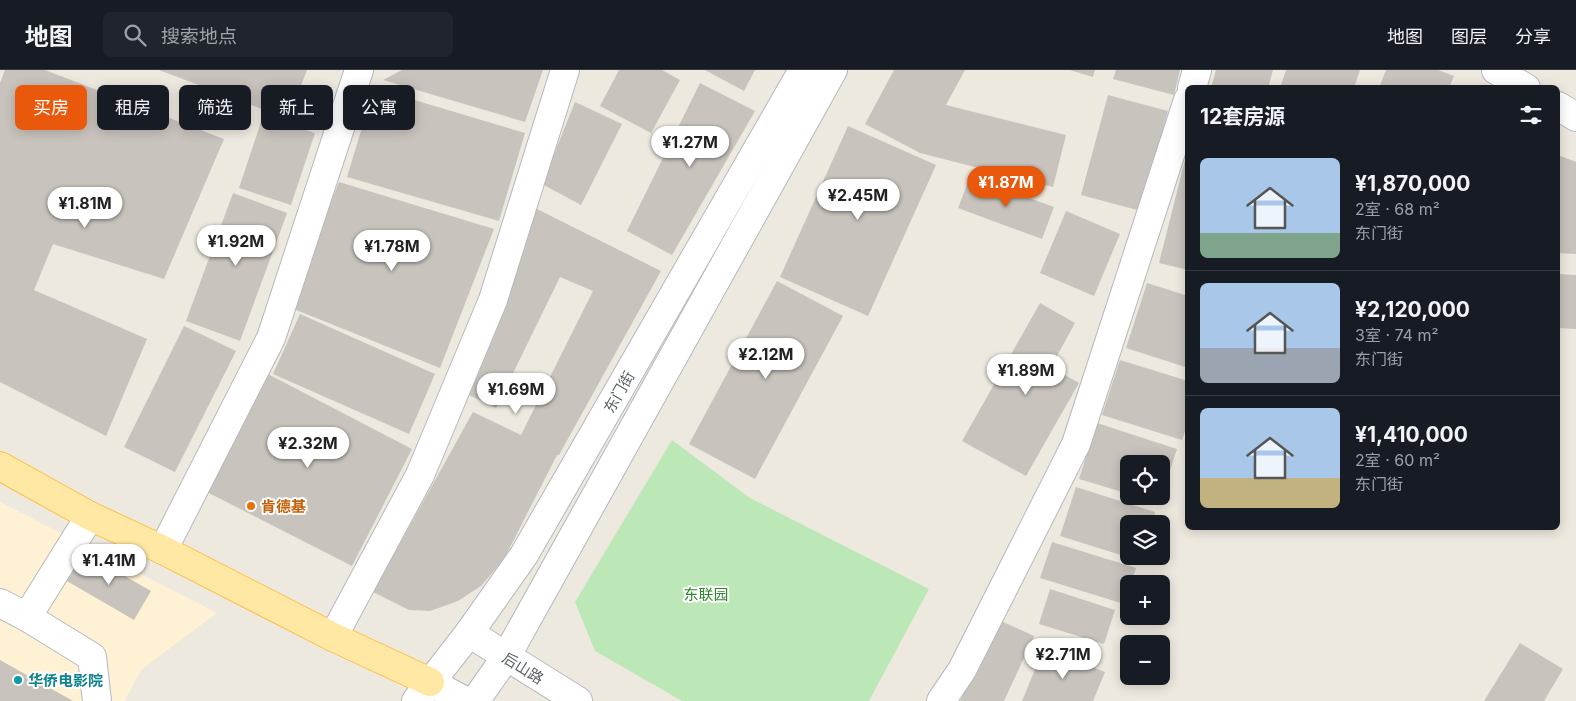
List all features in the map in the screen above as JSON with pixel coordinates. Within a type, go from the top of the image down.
[{"type":"main road","points":[[0,466],[90,516],[163,550],[333,637],[423,692]]},
{"type":"street","points":[[163,550],[271,338],[360,70]]},
{"type":"street","points":[[333,637],[420,475],[493,300],[565,70]]},
{"type":"street","name":"东门街","points":[[423,692],[469,633],[524,555],[803,70]]},
{"type":"street","name":"东门街","points":[[475,701],[506,657],[833,70]]},
{"type":"street","points":[[1193,85],[1197,70]]},
{"type":"street","points":[[1496,70],[1521,85]]},
{"type":"street","points":[[1560,107],[1576,117]]},
{"type":"street","points":[[940,701],[962,670],[1076,444],[1185,109]]},
{"type":"street","points":[[27,617],[90,516]]},
{"type":"street","points":[[0,603],[27,617],[92,657],[97,701]]},
{"type":"street","name":"后山路","points":[[469,633],[578,701]]},
{"type":"street","points":[[423,692],[465,701]]},
{"type":"shaded area","points":[[0,502],[217,613],[141,670],[125,701],[0,701]]},
{"type":"green space","name":"东联园","points":[[672,440],[750,498],[929,589],[869,701],[682,701],[595,651],[575,602]]},
{"type":"building","points":[[5,70],[45,70],[84,85],[15,85],[15,130],[87,130],[87,86],[97,90],[97,130],[169,130],[169,118],[179,122],[179,130],[201,130],[224,139],[164,279],[53,244],[34,290],[147,339],[106,436],[0,382],[0,83]]},
{"type":"building","points":[[159,70],[307,70],[301,85],[261,85],[261,109],[251,105],[251,85],[198,85]]},
{"type":"building","points":[[402,70],[543,70],[525,122],[415,89],[415,85],[400,85],[383,80]]},
{"type":"building","points":[[619,70],[662,70],[680,80],[651,133],[600,106]]},
{"type":"building","points":[[705,70],[755,70],[744,91]]},
{"type":"building","points":[[894,70],[965,70],[946,105],[1066,135],[1053,187],[920,153],[865,124]]},
{"type":"building","points":[[1070,70],[1095,70],[1093,77]]},
{"type":"building","points":[[1116,70],[1180,70],[1174,95],[1113,79]]},
{"type":"building","points":[[1216,70],[1273,70],[1269,85],[1212,85]]},
{"type":"building","points":[[1286,70],[1360,70],[1355,85],[1281,85]]},
{"type":"building","points":[[1386,70],[1438,70],[1454,76],[1450,85],[1380,85]]},
{"type":"building","points":[[700,83],[755,111],[672,255],[627,231]]},
{"type":"building","points":[[1108,95],[1168,111],[1141,211],[1081,195]]},
{"type":"building","points":[[415,100],[525,133],[499,221],[347,177],[361,130],[415,130]]},
{"type":"building","points":[[575,102],[622,124],[581,205],[542,184]]},
{"type":"building","points":[[261,122],[261,130],[306,130],[315,133],[291,205],[239,188]]},
{"type":"building","points":[[848,126],[936,165],[868,316],[780,277]]},
{"type":"building","points":[[1560,156],[1576,162],[1576,254],[1560,253]]},
{"type":"building","points":[[1185,160],[1185,269],[1159,263]]},
{"type":"building","points":[[970,177],[1054,207],[1042,239],[958,208]]},
{"type":"building","points":[[339,182],[494,229],[440,368],[289,307]]},
{"type":"building","points":[[233,193],[287,213],[240,341],[186,321]]},
{"type":"building","points":[[531,206],[661,271],[559,455],[557,455],[504,559],[481,586],[458,601],[430,611],[409,610],[373,592],[473,412],[521,435],[593,291],[560,277],[496,408],[469,395]]},
{"type":"building","points":[[1066,211],[1120,234],[1094,296],[1040,273]]},
{"type":"building","points":[[1560,274],[1576,275],[1576,329],[1560,328]]},
{"type":"building","points":[[777,281],[843,316],[755,479],[689,444]]},
{"type":"building","points":[[1147,283],[1185,295],[1185,367],[1126,348]]},
{"type":"building","points":[[1040,303],[1075,323],[1051,367],[1079,383],[1026,476],[962,441]]},
{"type":"building","points":[[300,314],[435,374],[409,434],[273,374]]},
{"type":"building","points":[[184,326],[236,351],[175,472],[124,447]]},
{"type":"building","points":[[1120,360],[1185,380],[1185,431],[1182,440],[1102,415]]},
{"type":"building","points":[[264,372],[412,449],[352,566],[203,490]]},
{"type":"building","points":[[1097,423],[1177,449],[1170,470],[1170,455],[1120,455],[1120,491],[1079,479]]},
{"type":"building","points":[[1076,487],[1120,501],[1120,505],[1133,505],[1155,512],[1154,515],[1120,515],[1120,555],[1060,536]]},
{"type":"building","points":[[1052,542],[1120,563],[1120,565],[1136,568],[1134,575],[1120,575],[1120,603],[1040,578]]},
{"type":"building","points":[[84,553],[151,591],[134,620],[67,581]]},
{"type":"building","points":[[1050,589],[1115,610],[1104,644],[1039,624]]},
{"type":"building","points":[[997,619],[1034,636],[1004,701],[960,701]]},
{"type":"building","points":[[1520,643],[1563,669],[1544,701],[1484,701]]},
{"type":"building","points":[[1044,648],[1105,672],[1093,701],[1022,701]]},
{"type":"building","name":"华侨电影院","points":[[0,660],[73,701],[0,701]]},
{"type":"place","name":"肯德基","points":[[251,506]]},
{"type":"place","name":"华侨电影院","points":[[18,680]]}]
